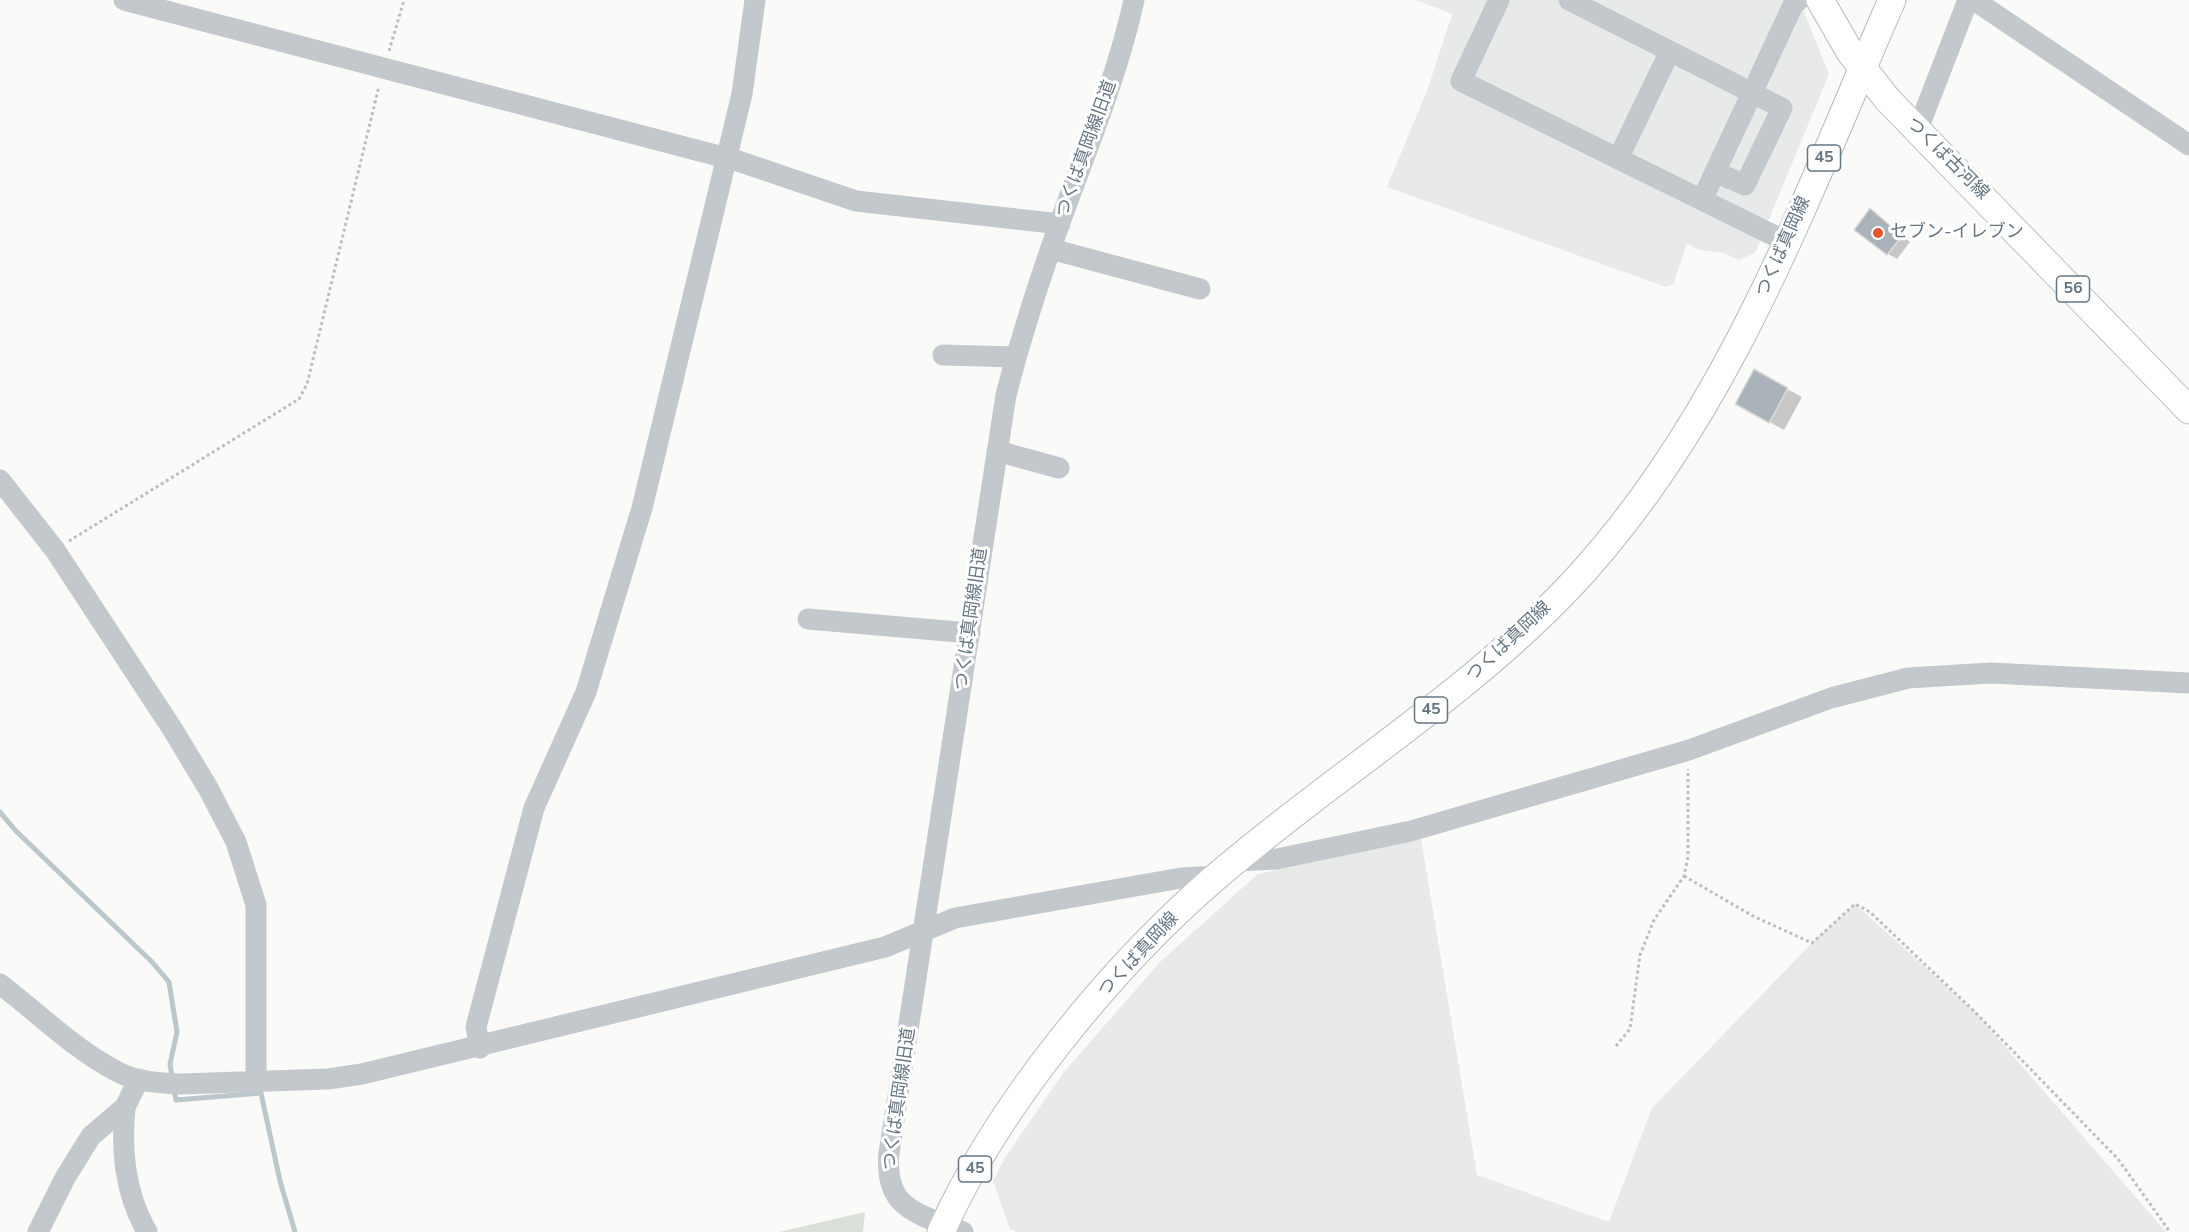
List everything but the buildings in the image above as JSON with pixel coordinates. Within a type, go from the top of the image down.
[{"type":"main road","name":"つくば古河線","points":[[1820,0],[1837,34],[1863,69],[2189,410]]},
{"type":"main road","name":"つくば真岡線","points":[[950,1229],[997,1134],[1036,1074],[1070,1030],[1160,930],[1226,868],[1492,661],[1582,573],[1621,527],[1699,416],[1766,291],[1892,0]]},
{"type":"street","points":[[124,0],[727,158],[856,201],[1060,224]]},
{"type":"street","points":[[480,1048],[476,1027],[534,808],[586,692],[642,508],[742,94],[755,0]]},
{"type":"street","name":"つくば真岡線旧道","points":[[950,1229],[901,1202],[893,1192],[888,1175],[1006,394],[1051,249],[1113,82],[1134,0]]},
{"type":"street","points":[[1499,0],[1461,81],[1787,242]]},
{"type":"street","points":[[1569,0],[1782,108],[1745,185],[1715,172]]},
{"type":"street","points":[[1702,200],[1794,3],[1799,0]]},
{"type":"street","points":[[1918,129],[1968,0]]},
{"type":"street","points":[[1974,0],[2189,145]]},
{"type":"street","points":[[1618,159],[1670,51]]},
{"type":"street","points":[[1051,249],[1200,289]]},
{"type":"street","points":[[943,355],[1016,357]]},
{"type":"street","points":[[997,451],[1059,468]]},
{"type":"street","points":[[0,480],[55,550],[173,730],[208,788],[236,842],[256,905],[256,1079]]},
{"type":"street","points":[[808,619],[970,633]]},
{"type":"street","points":[[0,984],[94,1057],[120,1073],[140,1079],[181,1084],[256,1079],[328,1079],[362,1074],[480,1048],[885,947],[955,918],[1181,878],[1411,831],[1689,750],[1832,698],[1908,678],[1991,673],[2189,683]]},
{"type":"street","points":[[38,1232],[65,1178],[91,1136],[125,1107],[140,1079]]},
{"type":"street","points":[[125,1107],[124,1162],[129,1192],[147,1232]]},
{"type":"path","points":[[55,550],[299,399],[307,384],[384,68],[404,0]]},
{"type":"path","points":[[1616,1046],[1630,1029],[1640,955],[1647,937],[1654,920],[1684,876],[1688,857],[1689,750]]},
{"type":"path","points":[[1684,876],[1753,916],[1812,943],[1855,904],[1870,912],[1975,1012],[2118,1159],[2170,1232]]},
{"type":"shaded area","points":[[1416,0],[1799,0],[1829,74],[1755,253],[1739,260],[1724,253],[1700,250],[1687,244],[1673,284],[1666,287],[1387,187],[1428,88],[1452,14]]},
{"type":"shaded area","points":[[1421,839],[1477,1175],[1609,1222],[1652,1108],[1812,943],[1855,904],[1975,1012],[2166,1232],[1017,1232],[1010,1229],[993,1181],[1006,1156],[1064,1072],[1160,962],[1258,874]]},
{"type":"shaded area","points":[[865,1212],[863,1232],[779,1232]]},
{"type":"waterway","points":[[0,812],[16,831],[152,962],[169,982],[177,1032],[170,1064],[172,1077]]},
{"type":"waterway","points":[[174,1089],[176,1100],[261,1093],[280,1181],[295,1232]]},
{"type":"place","name":"セブン-イレブン","points":[[1878,233]]}]
